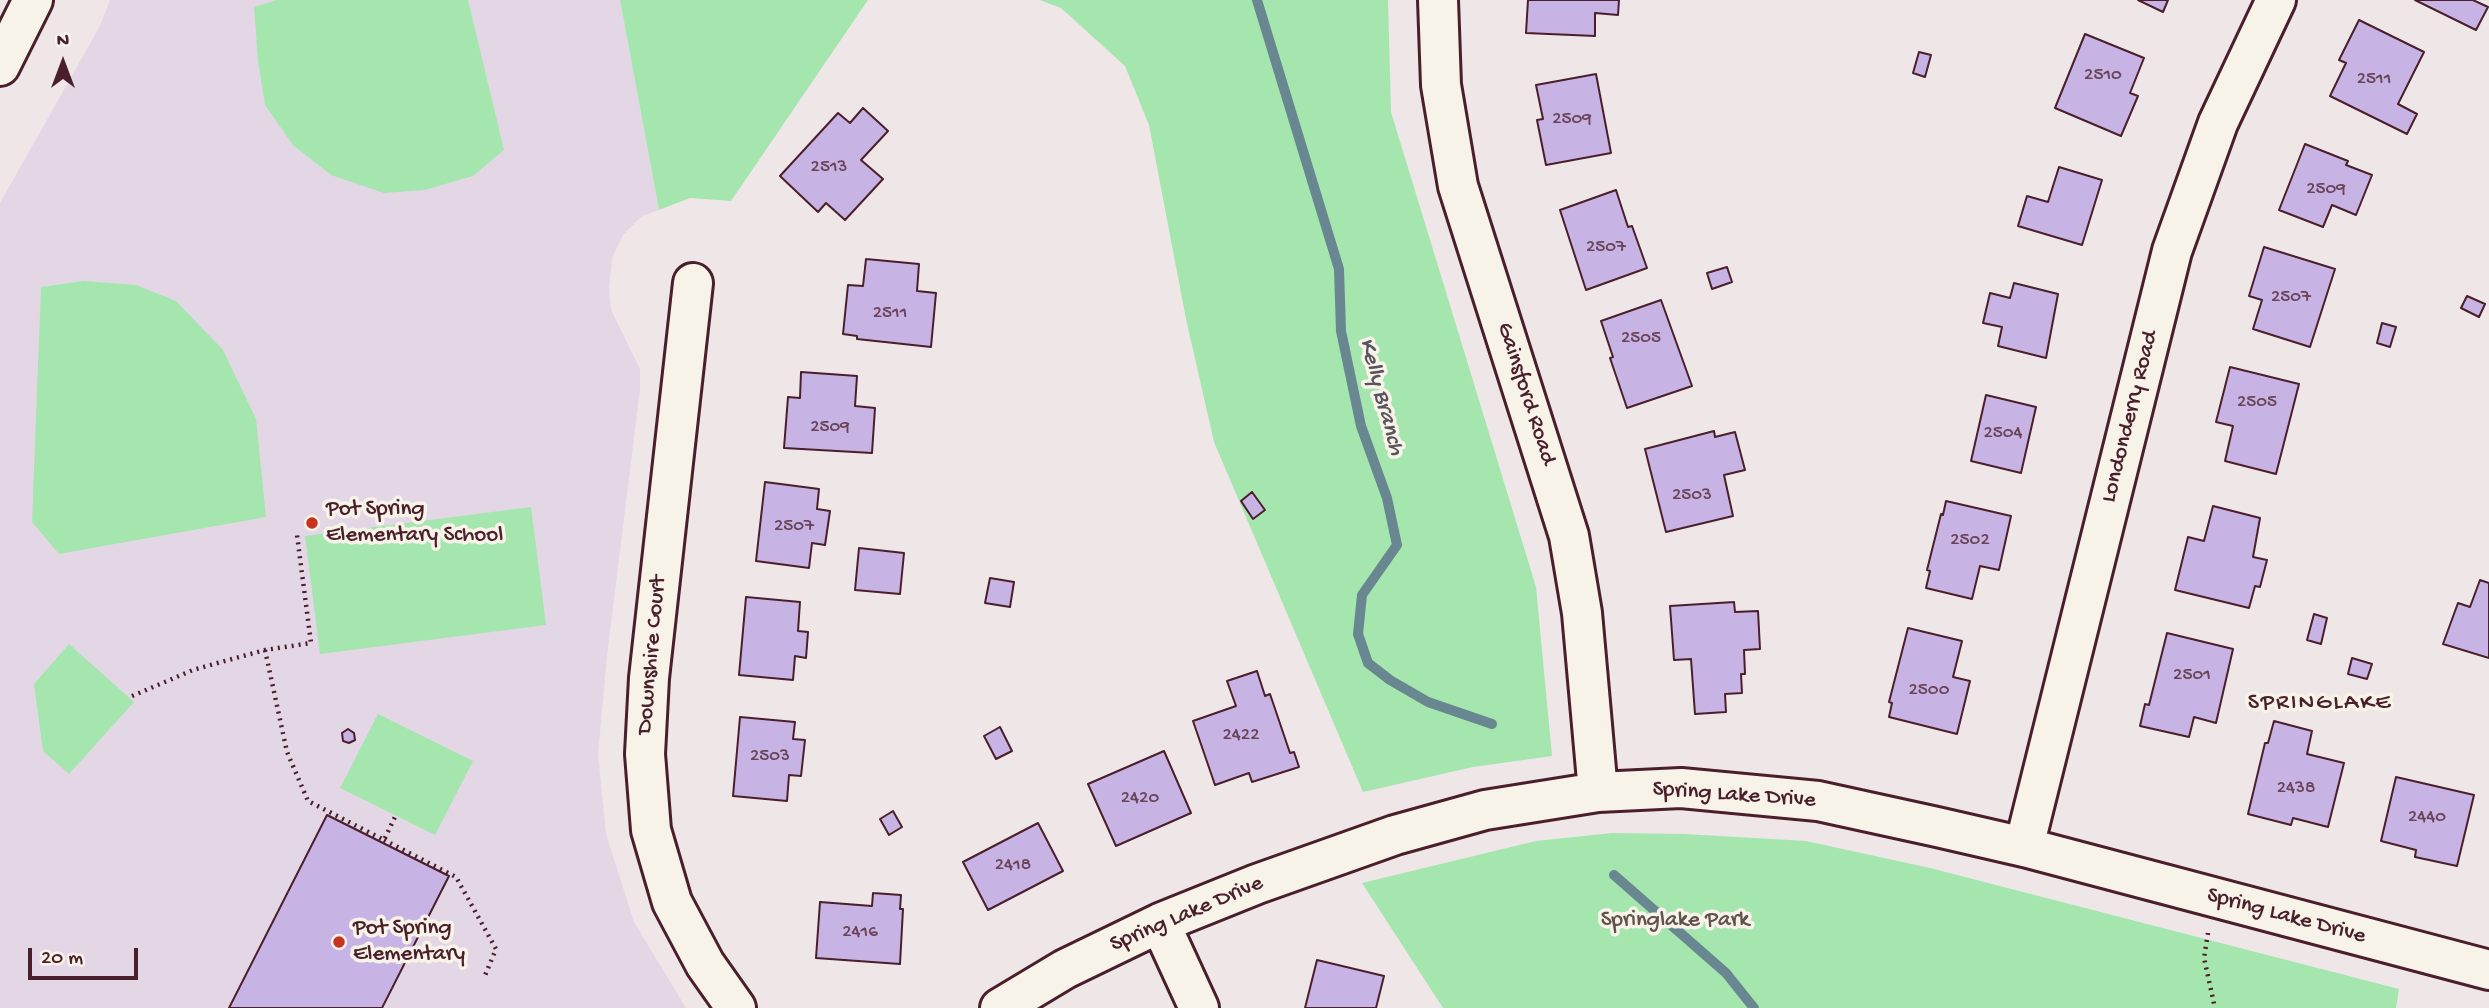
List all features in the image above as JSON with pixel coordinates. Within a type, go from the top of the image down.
[{"type":"street","points":[[0,66],[33,0]]},
{"type":"street","name":"Gainsford Road","points":[[1438,0],[1441,85],[1458,186],[1569,536],[1582,613],[1598,792]]},
{"type":"street","name":"Londonderry Road","points":[[2024,847],[2172,251],[2218,124],[2276,0]]},
{"type":"street","name":"Downshire Court","points":[[693,283],[649,678],[645,754],[651,830],[672,902],[705,964],[736,1008]]},
{"type":"street","name":"Spring Lake Drive","points":[[1000,1008],[1065,969],[1160,923],[1257,884],[1395,835],[1485,810],[1598,792],[1681,788],[1818,801],[2024,847],[2489,970]]},
{"type":"street","points":[[1160,923],[1199,1008]]},
{"type":"path","points":[[132,696],[193,670],[265,650],[311,643],[297,535]]},
{"type":"path","points":[[265,650],[287,752],[308,801],[456,877],[496,949],[484,978]]},
{"type":"path","points":[[384,840],[395,817]]},
{"type":"path","points":[[2214,897],[2204,958],[2215,1008]]},
{"type":"shaded area","name":"Pot Spring Elementary School","points":[[110,0],[620,0],[659,210],[642,216],[623,235],[612,258],[609,290],[611,310],[640,369],[640,389],[607,656],[598,754],[606,834],[634,922],[686,1008],[0,1008],[0,203],[100,26]]},
{"type":"green space","points":[[277,0],[468,0],[504,150],[473,176],[425,190],[384,193],[331,175],[293,145],[265,105],[254,7]]},
{"type":"green space","points":[[620,0],[868,0],[731,201],[690,198],[659,210]]},
{"type":"green space","points":[[1040,0],[1388,0],[1391,112],[1536,587],[1552,756],[1473,767],[1363,792],[1214,442],[1186,319],[1149,125],[1125,66],[1061,8]]},
{"type":"green space","points":[[84,281],[136,285],[176,301],[223,350],[256,419],[266,517],[59,554],[32,522],[41,287]]},
{"type":"green space","points":[[531,507],[546,625],[320,654],[305,536]]},
{"type":"green space","points":[[69,644],[134,702],[69,774],[43,751],[34,684]]},
{"type":"green space","points":[[378,714],[473,761],[435,835],[340,788]]},
{"type":"green space","name":"Springlake Park","points":[[1612,833],[1806,841],[1930,868],[2399,989],[2396,1008],[1443,1008],[1362,883],[1536,841]]},
{"type":"building","points":[[1528,0],[1619,0],[1618,15],[1595,13],[1595,36],[1526,33]]},
{"type":"building","points":[[2138,0],[2168,0],[2163,12]]},
{"type":"building","points":[[2415,0],[2473,0],[2488,7],[2476,30]]},
{"type":"building","points":[[2359,20],[2424,52],[2398,104],[2417,114],[2407,134],[2330,96],[2346,63],[2339,60]]},
{"type":"building","points":[[2085,34],[2144,58],[2130,93],[2138,96],[2121,136],[2055,108]]},
{"type":"building","points":[[1919,52],[1931,55],[1925,77],[1913,73]]},
{"type":"building","points":[[1596,74],[1611,153],[1546,165],[1537,120],[1543,119],[1536,85]]},
{"type":"building","points":[[863,108],[888,131],[861,160],[883,179],[845,220],[826,203],[818,212],[780,176],[838,113],[850,123]]},
{"type":"building","points":[[2305,144],[2348,161],[2346,165],[2372,175],[2356,215],[2332,205],[2323,227],[2279,210]]},
{"type":"building","points":[[2059,167],[2102,180],[2082,245],[2018,226],[2027,196],[2048,202]]},
{"type":"building","points":[[1616,190],[1628,227],[1632,226],[1647,268],[1586,290],[1560,210]]},
{"type":"building","points":[[2264,247],[2335,269],[2310,347],[2253,329],[2262,300],[2249,296]]},
{"type":"building","points":[[866,259],[919,264],[917,291],[936,293],[931,347],[857,339],[857,336],[843,334],[848,285],[863,286]]},
{"type":"building","points":[[1727,267],[1732,282],[1712,289],[1707,273]]},
{"type":"building","points":[[2014,283],[2058,294],[2046,358],[1998,346],[2002,327],[1983,323],[1990,293],[2010,298]]},
{"type":"building","points":[[2467,296],[2485,304],[2479,317],[2461,308]]},
{"type":"building","points":[[1661,300],[1692,386],[1627,408],[1601,321]]},
{"type":"building","points":[[2382,323],[2396,327],[2390,347],[2377,343]]},
{"type":"building","points":[[2230,367],[2299,384],[2276,474],[2225,461],[2233,426],[2216,422]]},
{"type":"building","points":[[801,372],[857,376],[855,406],[875,408],[872,453],[784,448],[788,397],[800,398]]},
{"type":"building","points":[[1986,395],[2036,407],[2021,473],[1971,461]]},
{"type":"building","points":[[1714,431],[1715,437],[1735,432],[1745,470],[1724,475],[1733,516],[1666,532],[1645,449]]},
{"type":"building","points":[[765,482],[819,489],[817,509],[830,511],[825,545],[812,543],[809,568],[756,561]]},
{"type":"building","points":[[1252,492],[1265,510],[1253,519],[1241,501]]},
{"type":"building","points":[[1946,501],[2011,516],[1999,570],[1980,566],[1972,599],[1926,588],[1930,571],[1927,570]]},
{"type":"building","points":[[2213,506],[2260,518],[2253,557],[2267,560],[2260,587],[2255,586],[2249,608],[2175,590],[2188,537],[2204,541]]},
{"type":"building","points":[[859,548],[904,553],[900,594],[855,590]]},
{"type":"building","points":[[990,578],[1014,582],[1010,607],[985,603]]},
{"type":"building","points":[[2480,580],[2489,583],[2489,658],[2443,644],[2458,603],[2470,607]]},
{"type":"building","points":[[746,597],[800,602],[798,631],[808,632],[806,658],[795,656],[793,680],[739,675]]},
{"type":"building","points":[[1734,602],[1735,612],[1758,611],[1760,649],[1744,650],[1745,674],[1741,674],[1742,693],[1725,694],[1726,712],[1695,714],[1691,659],[1674,660],[1670,606]]},
{"type":"building","points":[[2314,614],[2327,618],[2321,644],[2307,640]]},
{"type":"building","points":[[1908,628],[1962,641],[1953,677],[1970,681],[1957,734],[1889,717],[1892,703],[1889,702]]},
{"type":"building","points":[[2167,633],[2233,649],[2216,723],[2194,717],[2189,737],[2140,726],[2145,704],[2149,705]]},
{"type":"building","points":[[2352,658],[2372,664],[2367,679],[2348,674]]},
{"type":"building","points":[[1257,671],[1265,696],[1270,694],[1290,753],[1294,752],[1299,767],[1252,782],[1249,773],[1215,785],[1193,721],[1236,706],[1227,681]]},
{"type":"building","points":[[740,717],[795,722],[793,739],[805,740],[801,776],[789,775],[787,801],[733,796]]},
{"type":"building","points":[[2274,721],[2312,731],[2307,754],[2344,763],[2328,827],[2293,818],[2291,825],[2248,814],[2265,743],[2268,743]]},
{"type":"building","points":[[1000,727],[1012,751],[996,759],[984,736]]},
{"type":"building","points":[[348,729],[354,733],[355,740],[349,743],[343,741],[342,733]]},
{"type":"building","points":[[1164,751],[1191,813],[1116,846],[1088,784]]},
{"type":"building","points":[[2396,777],[2474,795],[2457,866],[2415,857],[2416,850],[2381,841]]},
{"type":"building","points":[[893,811],[902,827],[889,835],[880,819]]},
{"type":"building","name":"Pot Spring Elementary","points":[[327,815],[449,876],[382,1008],[229,1008]]},
{"type":"building","points":[[1038,823],[1063,871],[988,910],[963,862]]},
{"type":"building","points":[[873,893],[901,895],[900,909],[903,909],[900,964],[816,958],[820,902],[872,906]]},
{"type":"building","points":[[1317,960],[1384,976],[1376,1008],[1305,1008]]},
{"type":"waterway","name":"Kelly Branch","points":[[1257,0],[1339,269],[1341,331],[1361,426],[1387,498],[1397,545],[1362,595],[1358,634],[1368,663],[1390,680],[1428,702],[1492,724]]},
{"type":"waterway","name":"Kelly Branch","points":[[1614,875],[1726,973],[1754,1008]]},
{"type":"place","name":"Pot Spring Elementary School","points":[[312,523]]},
{"type":"place","name":"Pot Spring Elementary","points":[[339,942]]},
{"type":"district","name":"SPRINGLAKE","points":[[2320,704]]}]
